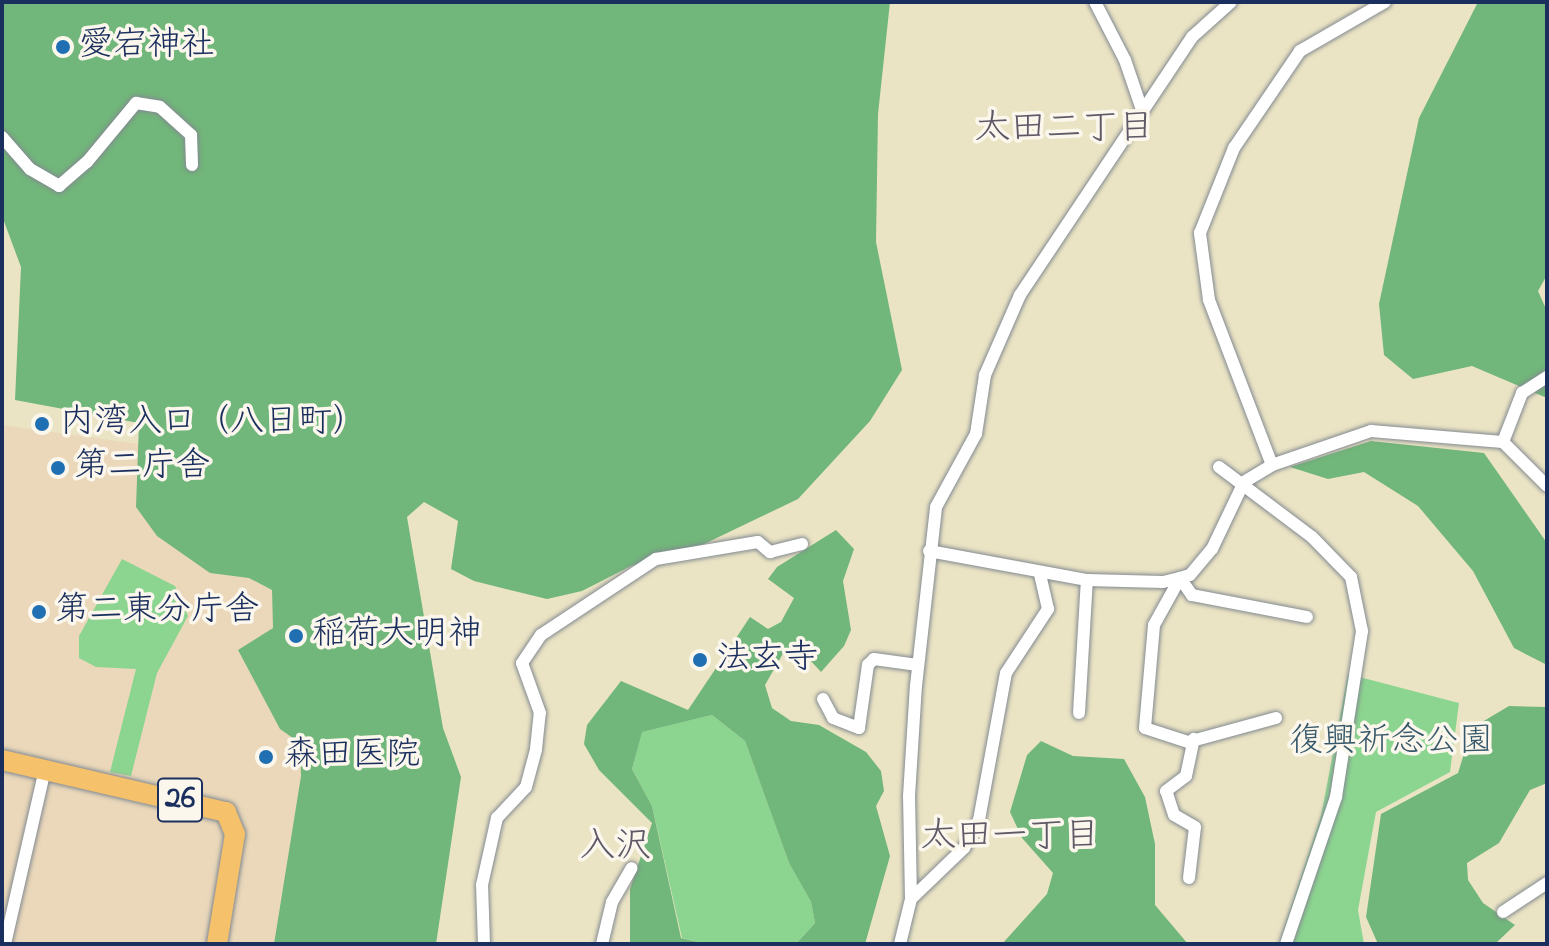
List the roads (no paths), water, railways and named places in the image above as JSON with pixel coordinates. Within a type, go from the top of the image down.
[{"type":"main road","name":"26","points":[[2,760],[226,812],[235,834],[217,944]]},
{"type":"street","points":[[1095,2],[1125,60],[1142,110]]},
{"type":"street","points":[[900,944],[911,899],[909,796],[918,665],[936,507],[976,434],[985,375],[1020,295],[1192,37],[1231,2]]},
{"type":"street","points":[[1272,465],[1209,300],[1200,233],[1234,148],[1300,51],[1385,2]]},
{"type":"street","points":[[2,137],[30,169],[59,186],[87,162],[136,103],[160,107],[191,135],[192,165]]},
{"type":"street","points":[[1503,442],[1522,393],[1547,377]]},
{"type":"street","points":[[929,551],[1087,580],[1163,582],[1180,578],[1190,575],[1212,549],[1244,482],[1272,465],[1371,431],[1503,442],[1547,486]]},
{"type":"street","points":[[1219,467],[1244,482],[1351,577],[1362,631],[1336,797],[1286,944]]},
{"type":"street","points":[[484,944],[482,885],[497,818],[526,787],[536,749],[540,713],[522,663],[541,635],[656,559],[758,542],[770,552],[802,544]]},
{"type":"street","points":[[911,899],[964,848],[979,820],[1006,673],[1048,609],[1040,573]]},
{"type":"street","points":[[1180,578],[1192,595],[1307,617]]},
{"type":"street","points":[[1180,578],[1154,625],[1145,728],[1158,736],[1194,739],[1276,718]]},
{"type":"street","points":[[1079,713],[1087,580]]},
{"type":"street","points":[[823,699],[833,718],[859,728],[868,665],[874,659],[918,665]]},
{"type":"street","points":[[1189,878],[1195,827],[1174,815],[1166,791],[1186,776],[1194,739]]},
{"type":"street","points":[[5,944],[45,769]]},
{"type":"street","points":[[602,944],[612,902],[632,868]]},
{"type":"street","points":[[1503,912],[1547,883]]},
{"type":"place","name":"愛宕神社","points":[[63,47]]},
{"type":"place","name":"内湾入口（八日町）","points":[[42,424]]},
{"type":"place","name":"第二庁舎","points":[[58,468]]},
{"type":"place","name":"第二東分庁舎","points":[[39,612]]},
{"type":"place","name":"稲荷大明神","points":[[296,636]]},
{"type":"place","name":"法玄寺","points":[[700,660]]},
{"type":"place","name":"森田医院","points":[[266,757]]},
{"type":"district","name":"太田二丁目","points":[[1064,130]]},
{"type":"district","name":"太田一丁目","points":[[1010,838]]},
{"type":"district","name":"入沢","points":[[615,848]]},
{"type":"park label","name":"復興祈念公園","points":[[1391,743]]}]
